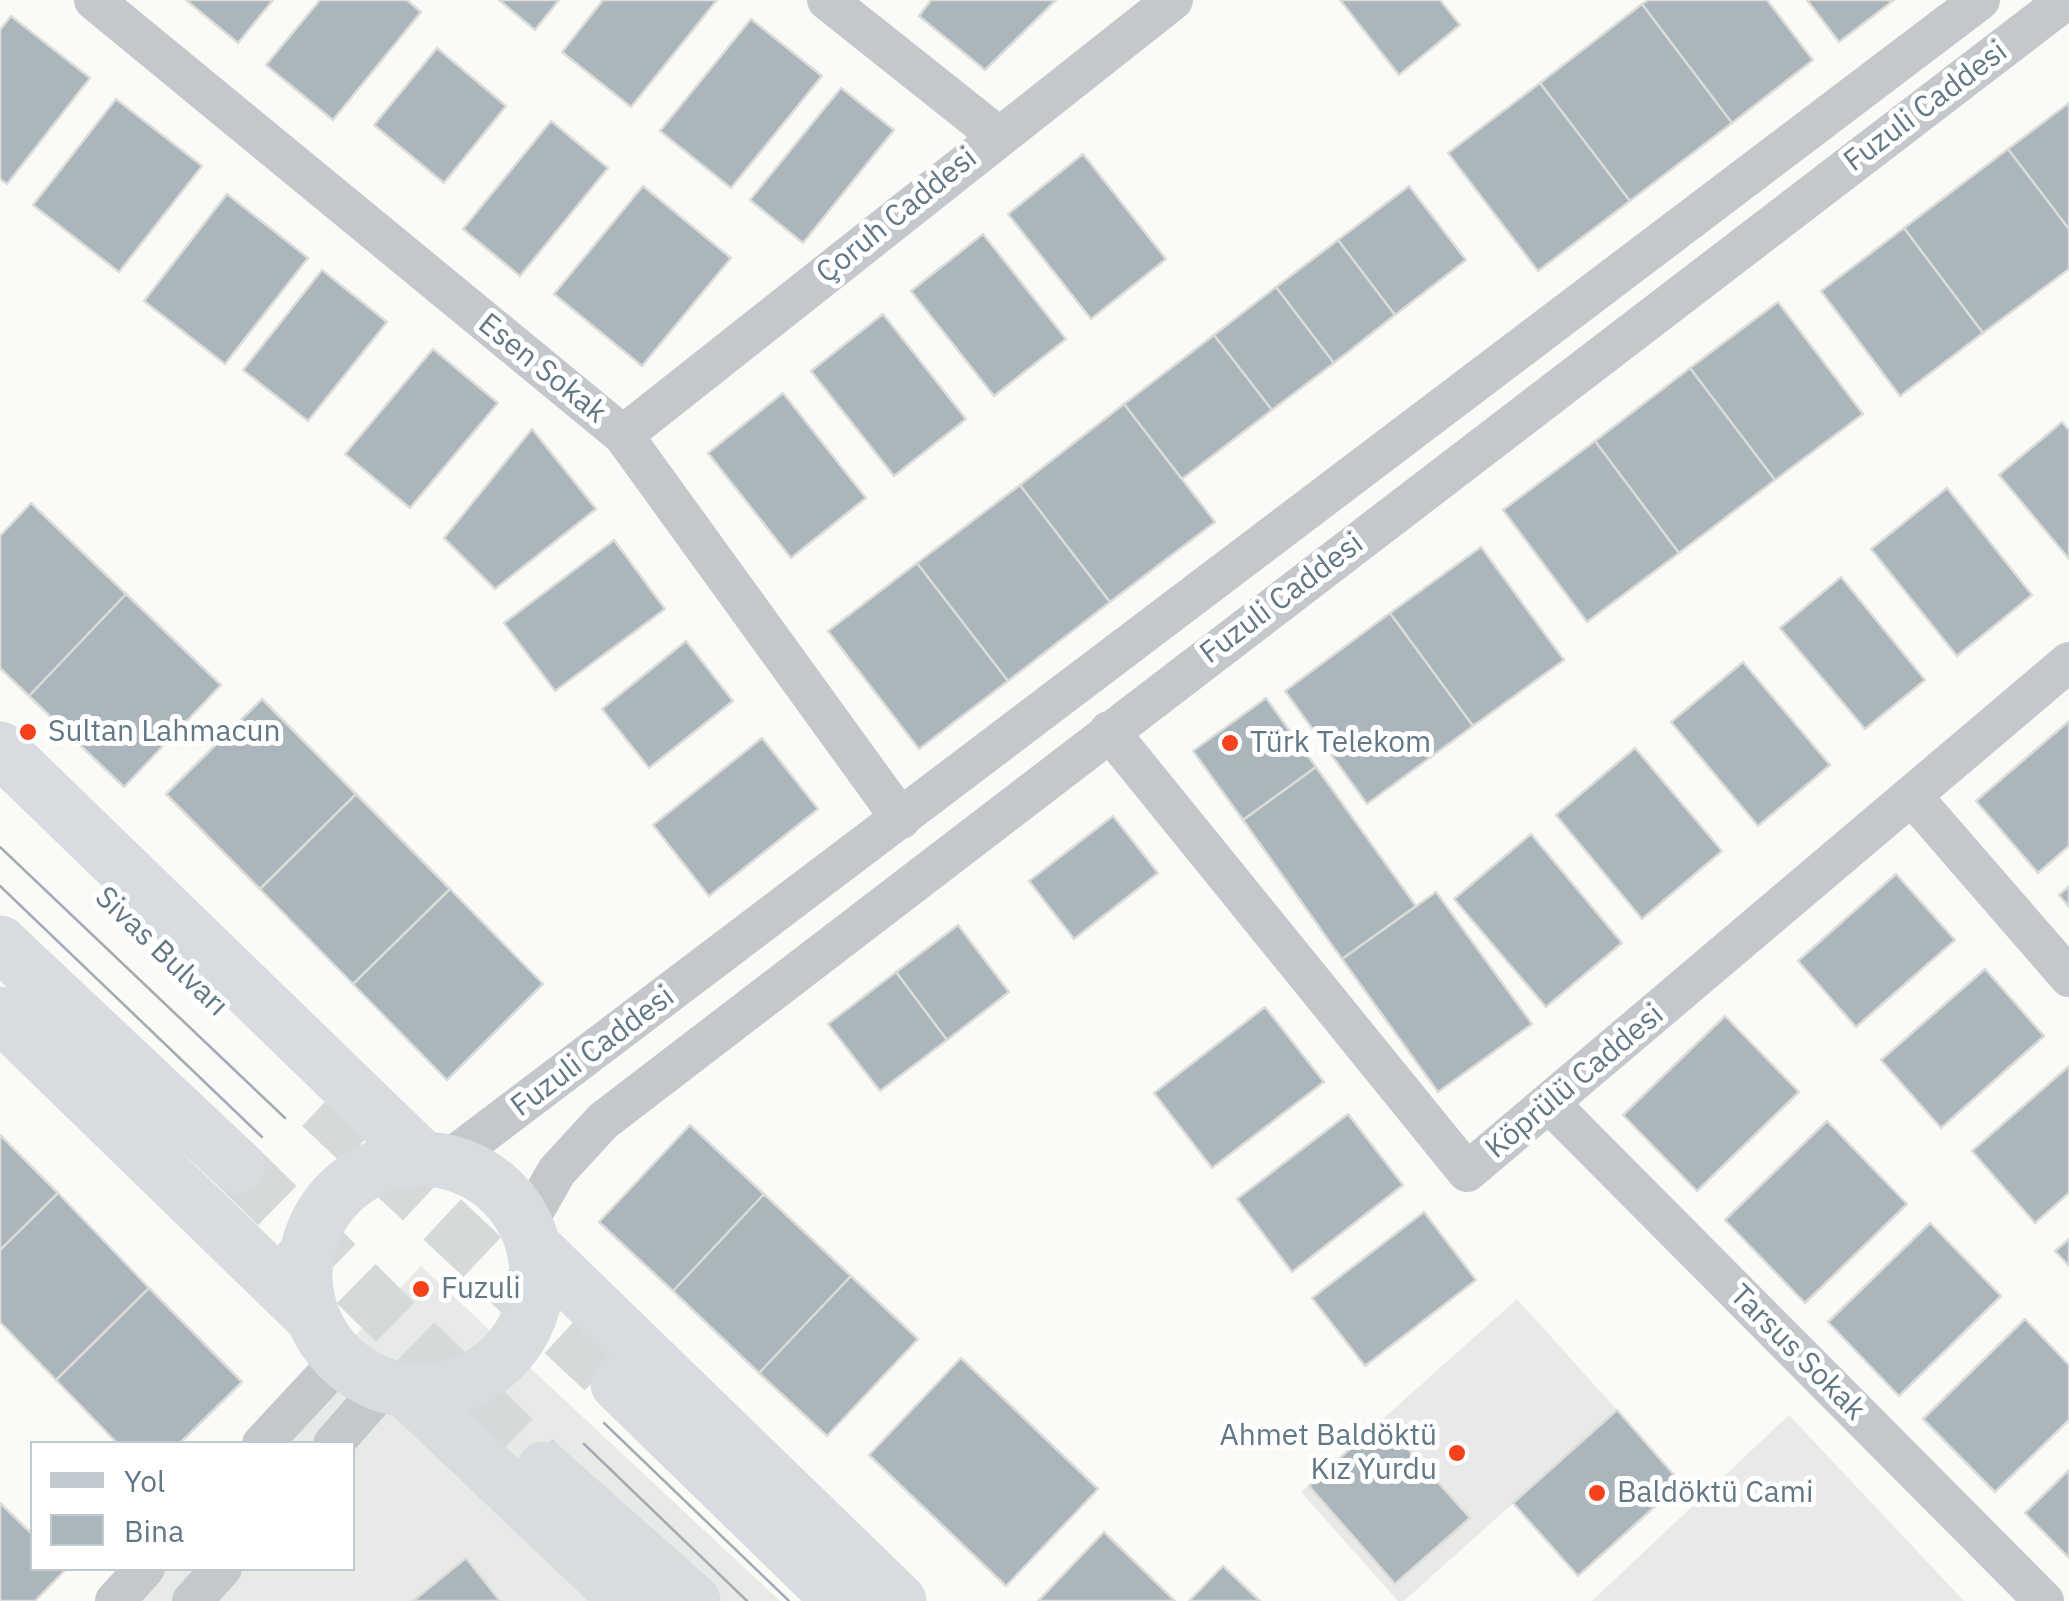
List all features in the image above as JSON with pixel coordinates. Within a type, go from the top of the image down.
[{"type":"highway","points":[[0,748],[435,1160],[494,1184],[531,1237],[899,1601]]},
{"type":"highway","name":"Sivas Bulvarı","points":[[0,798],[321,1106]]},
{"type":"highway","points":[[0,943],[238,1167]]},
{"type":"highway","points":[[0,1014],[361,1364],[628,1601]]},
{"type":"highway","points":[[435,1160],[397,1161],[362,1175],[333,1199],[318,1220],[305,1268],[361,1364],[457,1386],[500,1362],[516,1343],[532,1310],[538,1273],[531,1237]]},
{"type":"highway","points":[[618,1384],[840,1601]]},
{"type":"highway","points":[[544,1469],[693,1601]]},
{"type":"street","name":"Esen Sokak","points":[[94,0],[623,436],[902,819]]},
{"type":"street","points":[[827,0],[998,136]]},
{"type":"street","name":"Çoruh Caddesi","points":[[623,436],[1173,0]]},
{"type":"street","name":"Fuzuli Caddesi","points":[[435,1160],[902,819],[1980,0]]},
{"type":"street","name":"Fuzuli Caddesi","points":[[531,1237],[557,1171],[603,1120],[2066,0]]},
{"type":"street","name":"Köprülü Caddesi","points":[[1109,731],[1467,1172],[2069,662]]},
{"type":"street","points":[[1912,796],[2069,977]]},
{"type":"street","name":"Tarsus Sokak","points":[[1550,1104],[2044,1601]]},
{"type":"street","points":[[266,1441],[361,1364]]},
{"type":"street","points":[[334,1441],[361,1364]]},
{"type":"street","points":[[115,1601],[142,1571]]},
{"type":"shaded area","points":[[421,1266],[780,1601],[104,1601],[133,1571],[355,1571],[355,1441],[255,1441]]},
{"type":"shaded area","name":"Ahmet Baldöktü Kız Yurdu","points":[[1517,1299],[1617,1410],[1404,1601],[1398,1601],[1301,1492]]},
{"type":"shaded area","points":[[1789,1415],[1964,1601],[1592,1601]]},
{"type":"building","points":[[186,0],[273,0],[238,43]]},
{"type":"building","points":[[320,0],[407,0],[421,12],[333,120],[266,65]]},
{"type":"building","points":[[499,0],[559,0],[535,30]]},
{"type":"building","points":[[603,0],[717,0],[631,107],[562,52]]},
{"type":"building","points":[[931,0],[1056,0],[985,70],[919,16]]},
{"type":"building","points":[[1340,0],[1440,0],[1460,25],[1399,75]]},
{"type":"building","points":[[1648,0],[1767,0],[1813,60],[1732,123],[1642,4]]},
{"type":"building","points":[[1807,0],[1894,0],[1839,42]]},
{"type":"building","points":[[1642,4],[1732,123],[1630,201],[1540,83]]},
{"type":"building","points":[[11,16],[90,78],[7,184],[0,179],[0,30]]},
{"type":"building","points":[[751,19],[822,76],[731,188],[660,131]]},
{"type":"building","points":[[437,48],[506,106],[444,183],[374,125]]},
{"type":"building","points":[[1540,83],[1630,201],[1538,271],[1448,153]]},
{"type":"building","points":[[841,88],[894,130],[803,243],[750,200]]},
{"type":"building","points":[[116,99],[202,166],[119,272],[33,205]]},
{"type":"building","points":[[2069,103],[2069,229],[2008,149]]},
{"type":"building","points":[[551,121],[608,168],[520,276],[463,229]]},
{"type":"building","points":[[2008,149],[2069,229],[2069,269],[1983,333],[1904,228]]},
{"type":"building","points":[[1083,154],[1166,259],[1091,319],[1008,214]]},
{"type":"building","points":[[643,186],[731,258],[642,366],[554,294]]},
{"type":"building","points":[[1409,186],[1466,260],[1395,315],[1338,240]]},
{"type":"building","points":[[227,194],[308,258],[225,364],[144,301]]},
{"type":"building","points":[[1904,228],[1983,333],[1900,396],[1821,291]]},
{"type":"building","points":[[983,234],[1066,339],[994,396],[911,291]]},
{"type":"building","points":[[1338,240],[1395,315],[1334,363],[1276,287]]},
{"type":"building","points":[[322,270],[387,322],[308,421],[243,370]]},
{"type":"building","points":[[1276,287],[1334,363],[1272,410],[1214,335]]},
{"type":"building","points":[[1778,302],[1863,414],[1775,480],[1690,368]]},
{"type":"building","points":[[883,314],[966,419],[894,476],[811,371]]},
{"type":"building","points":[[1214,335],[1272,410],[1182,479],[1124,404]]},
{"type":"building","points":[[433,349],[498,403],[410,508],[345,454]]},
{"type":"building","points":[[1690,368],[1775,480],[1679,553],[1595,441]]},
{"type":"building","points":[[783,393],[866,498],[791,558],[708,453]]},
{"type":"building","points":[[1124,404],[1215,522],[1110,602],[1020,485]]},
{"type":"building","points":[[2062,422],[2069,430],[2069,559],[1999,475]]},
{"type":"building","points":[[532,429],[596,509],[495,589],[444,538]]},
{"type":"building","points":[[1595,441],[1679,553],[1587,622],[1503,510]]},
{"type":"building","points":[[1020,485],[1110,602],[1008,681],[917,563]]},
{"type":"building","points":[[1947,488],[2032,595],[1957,656],[1871,549]]},
{"type":"building","points":[[31,503],[126,594],[29,696],[0,668],[0,536]]},
{"type":"building","points":[[614,540],[665,609],[555,691],[504,623]]},
{"type":"building","points":[[1481,547],[1564,660],[1473,726],[1390,613]]},
{"type":"building","points":[[917,563],[1008,681],[919,749],[828,631]]},
{"type":"building","points":[[1841,577],[1925,680],[1865,729],[1780,628]]},
{"type":"building","points":[[126,594],[221,685],[124,787],[29,696]]},
{"type":"building","points":[[1390,613],[1473,726],[1367,804],[1285,691]]},
{"type":"building","points":[[686,641],[733,701],[649,768],[602,709]]},
{"type":"building","points":[[1743,662],[1830,765],[1758,826],[1671,722]]},
{"type":"building","points":[[1266,698],[1316,767],[1243,820],[1193,751]]},
{"type":"building","points":[[262,699],[356,794],[260,889],[166,794]]},
{"type":"building","points":[[2069,721],[2069,846],[2038,873],[1976,801]]},
{"type":"building","points":[[762,738],[818,809],[709,896],[653,825]]},
{"type":"building","points":[[1635,748],[1722,851],[1642,919],[1556,815]]},
{"type":"building","points":[[1316,767],[1416,906],[1342,959],[1243,820]]},
{"type":"building","points":[[356,794],[450,889],[353,984],[260,889]]},
{"type":"building","points":[[1113,816],[1158,873],[1074,939],[1029,881]]},
{"type":"building","points":[[1531,834],[1622,943],[1546,1007],[1454,899]]},
{"type":"building","points":[[1896,874],[1955,940],[1856,1027],[1798,961]]},
{"type":"building","points":[[2069,886],[2069,907],[2059,895]]},
{"type":"building","points":[[450,889],[543,984],[447,1080],[353,984]]},
{"type":"building","points":[[1436,892],[1532,1024],[1438,1092],[1342,959]]},
{"type":"building","points":[[958,925],[1009,992],[947,1040],[896,972]]},
{"type":"building","points":[[1985,969],[2044,1036],[1941,1128],[1881,1060]]},
{"type":"building","points":[[896,972],[947,1040],[880,1091],[828,1024]]},
{"type":"building","points":[[1265,1007],[1324,1082],[1212,1168],[1154,1093]]},
{"type":"building","points":[[1725,1016],[1799,1092],[1697,1191],[1623,1115]]},
{"type":"building","points":[[2069,1066],[2069,1193],[2035,1223],[1972,1151]]},
{"type":"building","points":[[1348,1114],[1403,1185],[1292,1272],[1237,1199]]},
{"type":"building","points":[[1827,1121],[1907,1204],[1805,1303],[1725,1220]]},
{"type":"building","points":[[690,1125],[764,1194],[673,1291],[599,1222]]},
{"type":"building","points":[[0,1135],[58,1193],[0,1250]]},
{"type":"building","points":[[58,1193],[149,1288],[56,1380],[0,1322],[0,1250]]},
{"type":"building","points":[[764,1194],[851,1276],[759,1373],[673,1291]]},
{"type":"building","points":[[1424,1212],[1476,1280],[1365,1366],[1312,1298]]},
{"type":"building","points":[[1930,1223],[2001,1296],[1899,1396],[1828,1322]]},
{"type":"building","points":[[2069,1239],[2069,1266],[2055,1251]]},
{"type":"building","points":[[851,1276],[918,1339],[827,1436],[759,1373]]},
{"type":"building","points":[[149,1288],[242,1382],[182,1441],[115,1441],[56,1380]]},
{"type":"building","points":[[2025,1319],[2069,1365],[2069,1420],[1995,1492],[1923,1419]]},
{"type":"building","points":[[961,1358],[1098,1489],[1006,1586],[869,1455]]},
{"type":"building","name":"Baldöktü Cami","points":[[1617,1410],[1681,1483],[1578,1576],[1513,1503]]},
{"type":"building","points":[[1382,1420],[1470,1518],[1395,1584],[1309,1486]]},
{"type":"building","points":[[2069,1470],[2069,1558],[2025,1513]]},
{"type":"building","points":[[0,1503],[30,1532],[30,1571],[64,1571],[35,1601],[0,1601]]},
{"type":"building","points":[[1104,1532],[1175,1601],[1038,1601]]},
{"type":"building","points":[[466,1558],[500,1601],[413,1601]]},
{"type":"building","points":[[1223,1566],[1260,1601],[1189,1601]]},
{"type":"tunnel","points":[[321,1106],[618,1384]]},
{"type":"tunnel","points":[[238,1167],[544,1469]]},
{"type":"tram line","points":[[0,847],[285,1118]]},
{"type":"tram line","points":[[0,886],[262,1137]]},
{"type":"tram line","points":[[604,1423],[789,1601]]},
{"type":"tram line","points":[[584,1444],[747,1601]]},
{"type":"place","name":"Sultan Lahmacun","points":[[28,732]]},
{"type":"place","name":"Türk Telekom","points":[[1230,743]]},
{"type":"place","name":"Fuzuli","points":[[421,1289]]},
{"type":"place","name":"Ahmet Baldöktü Kız Yurdu","points":[[1457,1453]]},
{"type":"place","name":"Baldöktü Cami","points":[[1597,1493]]}]
